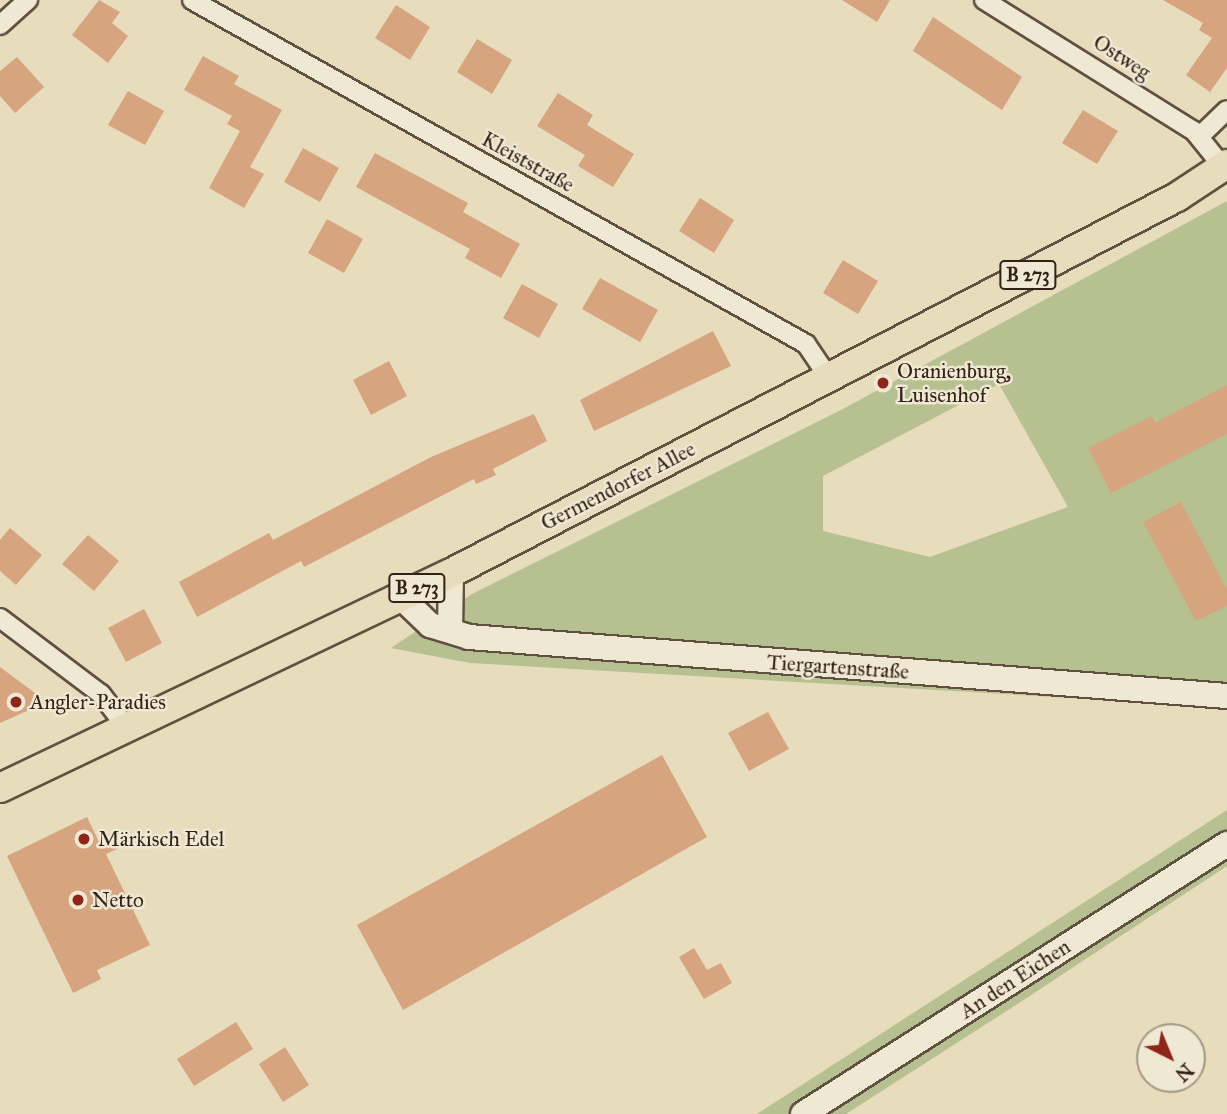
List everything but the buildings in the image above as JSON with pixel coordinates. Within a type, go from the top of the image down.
[{"type":"main road","name":"Germendorfer Allee","points":[[0,788],[451,573],[829,378],[1225,166]]},
{"type":"street","points":[[0,25],[28,0]]},
{"type":"street","name":"Kleiststraße","points":[[192,0],[806,344],[829,378]]},
{"type":"street","name":"Ostweg","points":[[984,0],[1200,136],[1225,166]]},
{"type":"street","points":[[1200,136],[1227,110]]},
{"type":"street","points":[[450,630],[451,573]]},
{"type":"street","name":"Tiergartenstraße","points":[[400,596],[430,625],[469,637],[670,655],[1227,696]]},
{"type":"street","points":[[0,618],[101,694],[127,728]]},
{"type":"street","name":"An den Eichen","points":[[803,1114],[1227,844]]},
{"type":"green space","points":[[1227,201],[1227,707],[470,663],[391,648],[472,594],[841,410]],"holes":[[[999,384],[1068,507],[930,557],[823,531],[823,476]]]},
{"type":"green space","points":[[1227,810],[1227,866],[1019,1003],[846,1114],[757,1114]]},
{"type":"place","name":"Oranienburg, Luisenhof","points":[[883,383]]},
{"type":"place","name":"Angler-Paradies","points":[[16,702]]},
{"type":"place","name":"Märkisch Edel","points":[[84,839]]},
{"type":"place","name":"Netto","points":[[78,900]]}]
